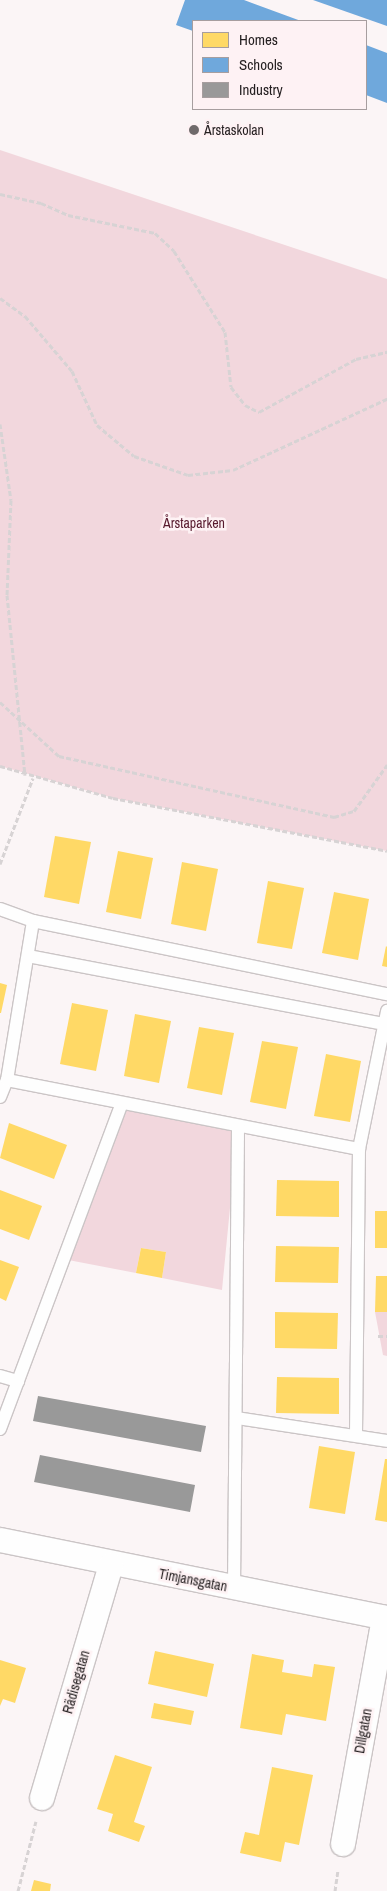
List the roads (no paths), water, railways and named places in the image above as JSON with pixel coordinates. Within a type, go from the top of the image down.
[{"type":"street","name":"Timjansgatan","points":[[0,1540],[385,1618]]},
{"type":"street","name":"Rädisegatan","points":[[42,1798],[111,1564]]},
{"type":"street","name":"Dillgatan","points":[[343,1844],[385,1618]]},
{"type":"lane","points":[[0,909],[33,921],[387,994]]},
{"type":"lane","points":[[0,1098],[7,1080],[33,921]]},
{"type":"lane","points":[[28,956],[386,1017],[359,1150],[356,1434]]},
{"type":"lane","points":[[7,1080],[359,1150]]},
{"type":"lane","points":[[0,1429],[122,1103]]},
{"type":"lane","points":[[234,1588],[237,1418],[238,1126]]},
{"type":"lane","points":[[0,1376],[18,1381]]},
{"type":"lane","points":[[237,1418],[356,1434],[387,1441]]},
{"type":"place","name":"Årstaskolan","points":[[194,130]]},
{"type":"park label","name":"Årstaparken","points":[[194,523]]}]
